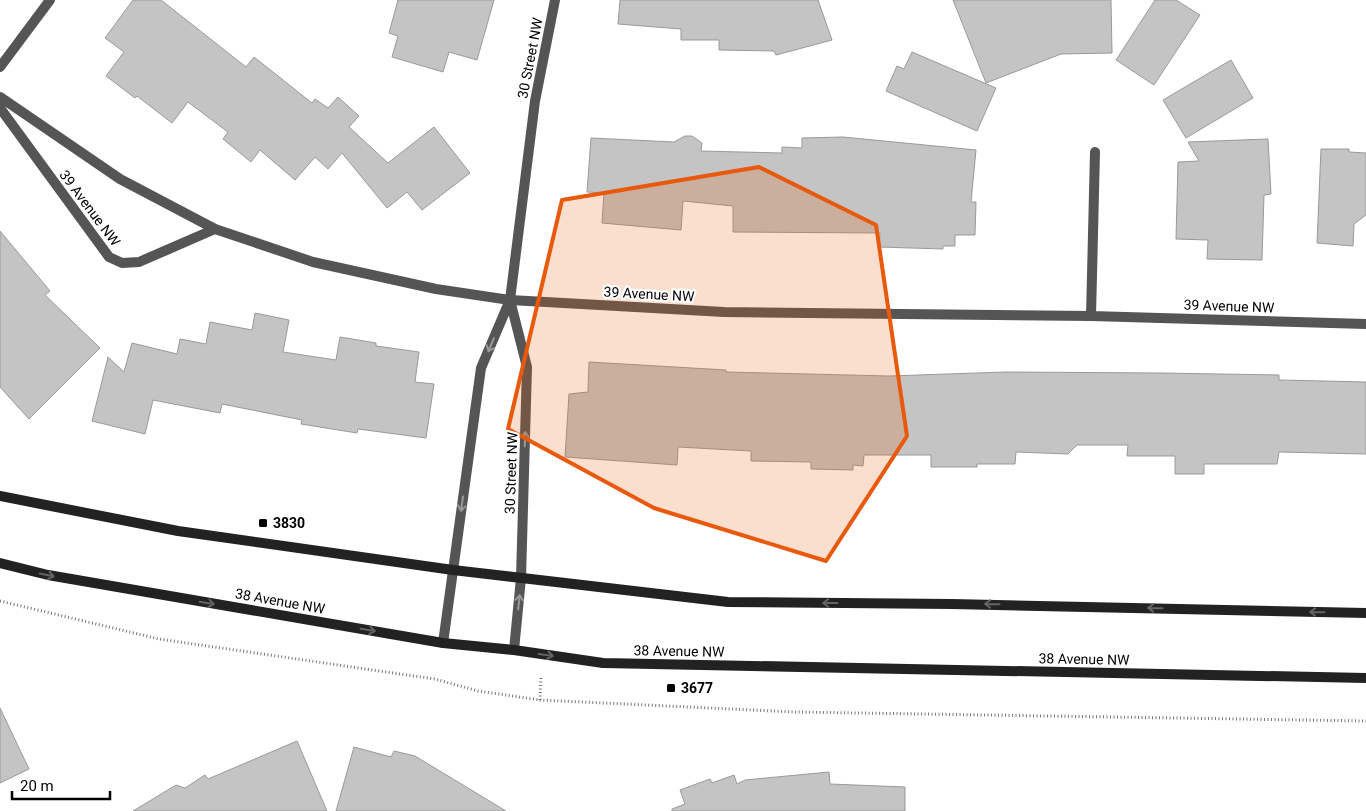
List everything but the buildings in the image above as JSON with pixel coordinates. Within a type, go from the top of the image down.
[{"type":"main road","points":[[0,496],[178,531],[453,570],[728,602],[962,604],[1366,613]]},
{"type":"main road","name":"38 Avenue NW","points":[[0,563],[58,577],[442,643],[514,650],[603,663],[1366,678]]},
{"type":"street","points":[[0,67],[50,0]]},
{"type":"street","name":"30 Street NW","points":[[442,643],[481,368],[510,300],[535,101],[555,0]]},
{"type":"street","name":"39 Avenue NW","points":[[0,97],[120,179],[215,229],[313,262],[385,279],[510,300],[724,312],[1091,316],[1366,324]]},
{"type":"street","name":"39 Avenue NW","points":[[0,108],[108,257],[122,263],[139,262],[215,229]]},
{"type":"street","points":[[1091,316],[1095,152]]},
{"type":"street","name":"30 Street NW","points":[[510,300],[528,367],[521,578],[514,650]]},
{"type":"path","points":[[0,601],[160,639],[435,679],[478,691],[540,700],[795,712],[1366,721]]},
{"type":"path","points":[[540,700],[541,673]]},
{"type":"highlighted area","points":[[759,167],[876,225],[907,436],[826,561],[654,508],[508,429],[562,200]]},
{"type":"place","name":"3830","points":[[263,523]]},
{"type":"place","name":"3677","points":[[671,688]]}]
